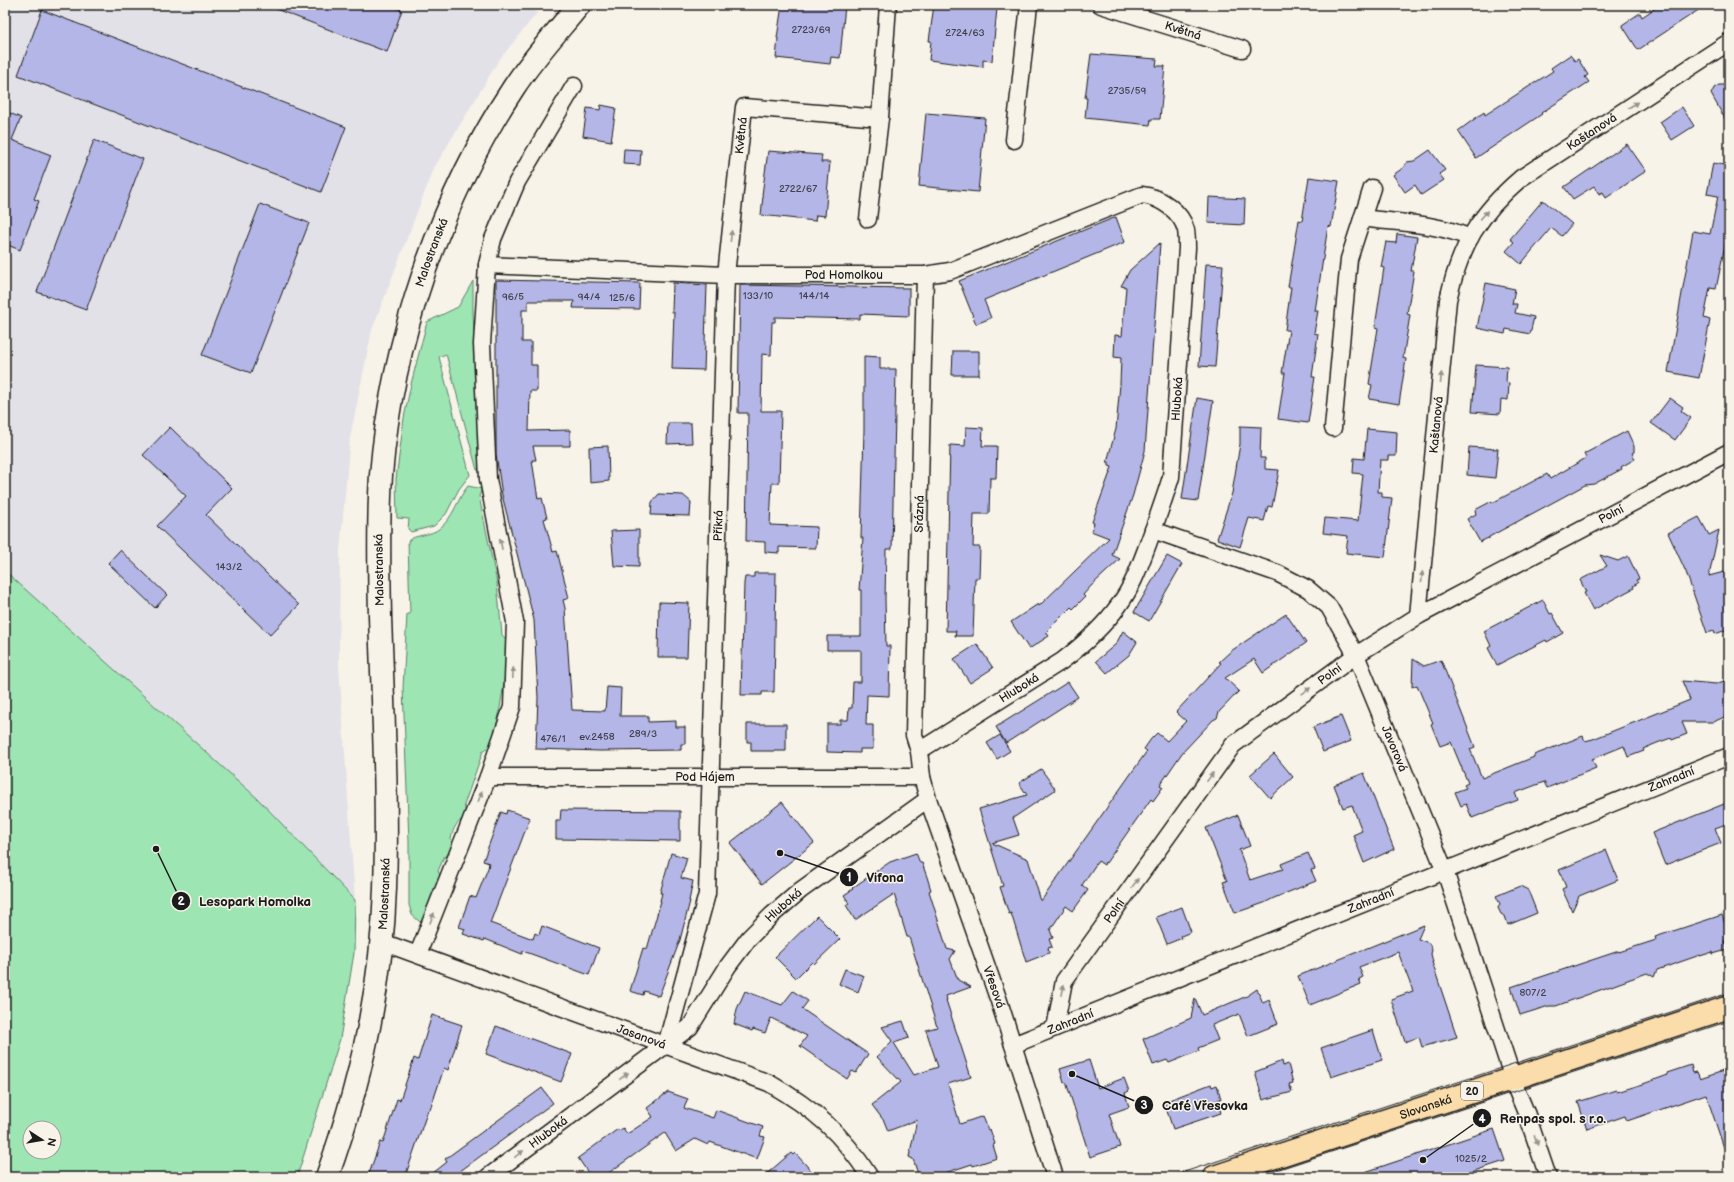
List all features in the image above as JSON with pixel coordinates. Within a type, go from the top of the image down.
[{"type":"main road","name":"Malostranská","points":[[327,1177],[363,1061],[382,942],[385,888],[385,806],[378,530],[382,472],[393,386],[410,314],[435,241],[470,163],[514,86],[579,5]]},
{"type":"main road","name":"Slovanská","points":[[1214,1177],[1729,1007]]},
{"type":"street","points":[[868,219],[880,118],[888,5]]},
{"type":"street","points":[[1014,140],[1029,5]]},
{"type":"street","name":"Květná","points":[[1101,5],[1242,49]]},
{"type":"street","name":"Kaštanová","points":[[1418,616],[1448,300],[1453,276],[1470,238],[1480,220],[1500,196],[1521,178],[1729,42]]},
{"type":"street","points":[[418,954],[488,777],[512,707],[515,622],[488,479],[482,344],[487,265],[493,239],[517,182],[574,86]]},
{"type":"street","name":"Květná","points":[[726,275],[744,107],[880,118]]},
{"type":"street","points":[[1333,428],[1349,259],[1372,188]]},
{"type":"street","name":"Pod Homolkou","points":[[487,265],[726,275],[925,275],[950,271],[1142,195],[1157,200],[1180,216]]},
{"type":"street","name":"Hluboká","points":[[919,751],[1062,661],[1091,636],[1119,605],[1136,577],[1171,477],[1187,248],[1186,229],[1180,216]]},
{"type":"street","points":[[1362,218],[1444,229],[1470,238]]},
{"type":"street","name":"Příkrá","points":[[712,776],[726,275]]},
{"type":"street","name":"Srázná","points":[[919,751],[914,735],[925,275]]},
{"type":"street","name":"Polní","points":[[1055,1028],[1064,981],[1233,745],[1356,655],[1418,616],[1729,452]]},
{"type":"street","name":"Javorová","points":[[1153,530],[1277,573],[1308,589],[1329,607],[1356,655],[1445,871],[1548,1177]]},
{"type":"street","points":[[919,751],[922,777],[928,799]]},
{"type":"street","name":"Zahradní","points":[[1013,1045],[1729,756]]},
{"type":"street","points":[[666,1045],[707,894],[712,776]]},
{"type":"street","name":"Pod Hájem","points":[[488,777],[922,777]]},
{"type":"street","name":"Hluboká","points":[[488,1177],[690,1027],[728,966],[749,938],[772,915],[801,890],[928,799]]},
{"type":"street","name":"Vřesová","points":[[928,799],[999,1001],[1055,1177]]},
{"type":"street","name":"Jasanová","points":[[382,942],[770,1083],[806,1106],[836,1132],[860,1161],[870,1177]]},
{"type":"shaded area","points":[[5,5],[530,5],[537,13],[499,60],[434,168],[372,330],[350,438],[340,551],[339,665],[355,900],[257,798],[5,571]]},
{"type":"green space","points":[[473,281],[473,313],[481,469],[477,470],[446,354],[439,357],[470,475],[459,489],[446,514],[434,526],[411,532],[408,529],[409,519],[397,518],[396,479],[404,418],[411,384],[427,322],[458,307]]},
{"type":"green space","points":[[468,486],[482,489],[479,496],[497,583],[502,635],[508,641],[504,683],[498,720],[491,746],[483,751],[464,805],[466,814],[454,828],[451,839],[454,847],[451,853],[444,857],[438,871],[442,880],[424,919],[420,922],[412,915],[409,905],[409,842],[403,688],[407,614],[410,614],[408,541],[415,537],[437,531],[445,524]]},
{"type":"green space","points":[[5,571],[257,798],[355,900],[354,953],[340,1039],[297,1177],[5,1177]]},
{"type":"building","points":[[268,5],[388,5],[402,10],[387,52]]},
{"type":"building","points":[[782,5],[845,5],[840,58],[831,57],[830,64],[776,58],[777,38]]},
{"type":"building","points":[[934,5],[988,5],[988,7],[997,8],[992,61],[983,60],[983,67],[929,60],[931,41],[929,41]]},
{"type":"building","points":[[1660,5],[1706,5],[1638,50],[1622,25],[1640,13],[1642,17]]},
{"type":"building","points":[[42,10],[346,127],[321,192],[18,75]]},
{"type":"building","points":[[1091,54],[1157,59],[1156,66],[1165,66],[1160,119],[1151,119],[1150,125],[1085,118],[1087,98],[1085,98]]},
{"type":"building","points":[[1570,55],[1575,61],[1578,59],[1588,75],[1585,77],[1589,82],[1476,158],[1458,131],[1484,112],[1485,115],[1553,71],[1551,68]]},
{"type":"building","points":[[1719,85],[1729,85],[1729,126],[1711,94],[1714,88]]},
{"type":"building","points":[[601,105],[616,108],[611,141],[583,136],[587,108],[600,110]]},
{"type":"building","points":[[1682,107],[1694,126],[1672,140],[1660,122]]},
{"type":"building","points":[[5,111],[21,118],[12,140],[51,155],[34,199],[39,201],[20,250],[5,244]]},
{"type":"building","points":[[926,113],[985,118],[978,192],[919,186]]},
{"type":"building","points":[[94,140],[143,159],[86,310],[37,292]]},
{"type":"building","points":[[1627,144],[1646,171],[1606,198],[1603,192],[1599,194],[1594,186],[1573,199],[1564,187]]},
{"type":"building","points":[[624,149],[641,150],[640,165],[623,164]]},
{"type":"building","points":[[1430,150],[1445,170],[1439,174],[1444,180],[1421,195],[1415,185],[1405,192],[1393,175],[1403,168],[1407,162],[1414,161]]},
{"type":"building","points":[[768,151],[822,155],[821,162],[830,162],[825,216],[816,215],[815,221],[761,215]]},
{"type":"building","points":[[1713,163],[1729,166],[1729,225],[1716,289],[1710,288],[1704,318],[1710,320],[1699,378],[1668,372],[1693,231],[1710,234],[1718,196],[1707,194]]},
{"type":"building","points":[[1309,177],[1339,181],[1331,227],[1328,226],[1315,311],[1318,311],[1314,333],[1318,334],[1312,377],[1315,377],[1308,423],[1278,419],[1285,373],[1282,373],[1289,330],[1285,330],[1291,287],[1288,287],[1299,220],[1302,221]]},
{"type":"building","points":[[1209,197],[1245,199],[1244,225],[1208,223]]},
{"type":"building","points":[[1543,200],[1572,224],[1562,236],[1551,228],[1521,264],[1506,251],[1514,242],[1510,239]]},
{"type":"building","points":[[260,204],[309,223],[251,373],[202,355]]},
{"type":"building","points":[[1116,217],[1125,242],[984,300],[991,318],[976,324],[959,281]]},
{"type":"building","points":[[1397,234],[1417,237],[1411,271],[1414,271],[1407,314],[1410,315],[1403,358],[1406,359],[1399,404],[1369,399],[1372,385],[1369,384],[1378,328],[1375,327],[1384,268],[1381,267],[1386,242],[1396,243]]},
{"type":"building","points":[[1160,243],[1145,451],[1133,495],[1112,555],[1120,559],[1091,586],[1083,595],[1085,597],[1073,609],[1071,607],[1046,632],[1049,636],[1029,649],[1011,622],[1038,604],[1039,606],[1109,538],[1091,531],[1094,523],[1092,522],[1112,467],[1109,466],[1109,462],[1107,462],[1116,429],[1120,384],[1121,358],[1114,357],[1115,335],[1122,336],[1126,287],[1121,286],[1130,270]]},
{"type":"building","points":[[1206,264],[1223,265],[1215,367],[1199,366]]},
{"type":"building","points":[[496,280],[640,283],[639,309],[573,308],[574,301],[528,301],[528,310],[522,310],[522,342],[531,342],[531,365],[537,365],[537,391],[530,391],[529,431],[570,430],[570,446],[533,446],[536,460],[532,460],[538,499],[542,498],[547,518],[544,519],[553,552],[557,551],[569,598],[563,600],[565,608],[572,710],[605,711],[607,687],[621,688],[620,716],[648,716],[648,722],[676,721],[676,727],[685,727],[685,744],[681,744],[681,750],[600,751],[536,749],[538,698],[534,620],[502,495],[496,454]]},
{"type":"building","points":[[673,283],[707,285],[704,370],[672,369],[674,312],[672,312]]},
{"type":"building","points":[[1486,283],[1515,289],[1512,304],[1517,304],[1515,313],[1534,317],[1530,334],[1506,329],[1505,334],[1477,328]]},
{"type":"building","points":[[740,285],[909,288],[909,316],[860,314],[860,319],[775,317],[775,322],[772,322],[771,355],[762,354],[761,411],[781,411],[779,483],[772,483],[770,525],[817,527],[816,548],[779,547],[779,553],[765,552],[765,542],[746,541],[748,413],[738,413]]},
{"type":"building","points":[[953,351],[979,351],[979,375],[952,375]]},
{"type":"building","points":[[864,356],[880,357],[880,369],[896,369],[892,549],[886,549],[886,646],[890,646],[889,696],[867,695],[866,725],[873,725],[873,749],[860,749],[860,753],[827,752],[827,724],[840,724],[840,720],[848,720],[849,708],[852,708],[853,682],[861,682],[861,650],[827,650],[827,636],[861,636],[861,590],[859,590],[863,538],[861,538],[864,430]]},
{"type":"building","points":[[1476,365],[1507,367],[1506,382],[1509,383],[1508,400],[1501,399],[1500,414],[1472,412]]},
{"type":"building","points":[[1197,398],[1213,401],[1198,501],[1182,499]]},
{"type":"building","points":[[1670,398],[1683,407],[1681,411],[1691,418],[1675,440],[1651,423]]},
{"type":"building","points":[[668,423],[691,423],[692,443],[667,444]]},
{"type":"building","points":[[1240,426],[1261,427],[1260,458],[1265,458],[1265,469],[1279,470],[1272,507],[1268,506],[1264,521],[1249,518],[1240,547],[1217,539],[1232,493],[1240,444]]},
{"type":"building","points":[[170,427],[232,488],[206,515],[299,605],[270,635],[157,526],[186,496],[143,455]]},
{"type":"building","points":[[966,427],[983,428],[982,446],[997,446],[996,478],[990,478],[989,514],[974,514],[973,547],[980,547],[979,578],[975,578],[973,636],[955,636],[956,631],[946,631],[950,445],[965,446]]},
{"type":"building","points":[[1367,429],[1397,432],[1396,456],[1388,456],[1388,460],[1380,460],[1378,492],[1382,492],[1382,497],[1392,498],[1385,557],[1346,553],[1348,536],[1323,533],[1325,518],[1358,521],[1363,474],[1353,473],[1354,458],[1364,459]]},
{"type":"building","points":[[1627,431],[1634,446],[1634,452],[1632,453],[1635,459],[1621,467],[1622,469],[1594,484],[1585,485],[1489,537],[1489,539],[1488,538],[1480,542],[1467,519],[1476,514],[1475,510],[1492,501],[1492,503],[1547,474],[1550,479],[1586,458],[1584,454]]},
{"type":"building","points":[[608,446],[609,481],[590,483],[589,447]]},
{"type":"building","points":[[1469,447],[1498,449],[1495,478],[1467,475]]},
{"type":"building","points":[[659,494],[683,495],[691,502],[690,516],[651,515],[652,502]]},
{"type":"building","points":[[1699,517],[1709,535],[1719,530],[1709,576],[1724,572],[1725,574],[1729,573],[1729,629],[1715,634],[1714,631],[1707,633],[1686,572],[1668,533]]},
{"type":"building","points":[[639,530],[639,567],[614,566],[611,531]]},
{"type":"building","points":[[120,550],[167,595],[155,608],[108,563]]},
{"type":"building","points":[[1600,555],[1618,561],[1628,556],[1639,579],[1636,580],[1638,583],[1633,586],[1634,588],[1593,610],[1584,593],[1586,592],[1580,580],[1607,566]]},
{"type":"building","points":[[1167,556],[1182,564],[1149,621],[1134,612]]},
{"type":"building","points":[[754,573],[776,573],[774,692],[762,692],[762,695],[741,695],[744,583],[745,577],[754,577]]},
{"type":"building","points":[[1543,600],[1550,614],[1552,613],[1563,633],[1497,665],[1488,648],[1491,646],[1484,631]]},
{"type":"building","points":[[659,602],[689,603],[687,657],[658,657]]},
{"type":"building","points":[[1286,614],[1306,643],[1263,673],[1254,659],[1225,678],[1239,691],[1219,712],[1217,718],[1213,720],[1182,753],[1160,785],[1163,787],[1153,801],[1151,799],[1106,863],[1105,862],[1104,865],[1098,861],[1082,885],[1088,890],[1073,911],[1066,906],[1050,930],[1053,938],[1049,939],[1052,947],[1048,948],[1049,953],[1026,962],[1011,913],[1009,914],[1000,887],[1003,886],[979,809],[1027,795],[1019,783],[1041,769],[1054,787],[1055,790],[1013,818],[1019,835],[992,843],[1028,859],[1041,901],[1147,751],[1144,749],[1151,739],[1157,733],[1167,741],[1186,721],[1176,712],[1221,663],[1219,662],[1231,651]]},
{"type":"building","points":[[1123,631],[1137,642],[1129,655],[1107,673],[1096,661],[1116,644]]},
{"type":"building","points":[[977,644],[993,668],[970,683],[954,659]]},
{"type":"building","points":[[1413,659],[1424,666],[1441,660],[1475,747],[1470,749],[1482,778],[1534,757],[1534,755],[1583,736],[1585,741],[1593,739],[1690,700],[1682,681],[1716,684],[1729,679],[1729,715],[1713,722],[1682,722],[1687,734],[1672,740],[1671,738],[1657,743],[1643,749],[1644,751],[1628,757],[1624,746],[1592,759],[1596,768],[1547,788],[1544,782],[1515,793],[1518,800],[1472,818],[1466,804],[1461,806],[1455,792],[1466,788],[1464,785],[1468,783],[1451,742],[1440,746],[1431,724],[1433,723],[1417,685],[1412,687]]},
{"type":"building","points":[[1068,682],[1078,697],[1006,743],[996,727]]},
{"type":"building","points":[[1341,716],[1351,741],[1323,752],[1313,727]]},
{"type":"building","points":[[747,724],[786,724],[786,751],[751,751],[751,742],[747,742]]},
{"type":"building","points":[[1000,735],[1010,751],[997,759],[987,743]]},
{"type":"building","points":[[1274,754],[1293,777],[1270,798],[1250,775]]},
{"type":"building","points":[[1364,773],[1394,849],[1364,863],[1353,835],[1362,831],[1352,805],[1343,808],[1334,785]]},
{"type":"building","points":[[782,802],[814,843],[762,884],[730,843]]},
{"type":"building","points":[[1729,802],[1729,823],[1715,828],[1721,843],[1665,865],[1652,833]]},
{"type":"building","points":[[507,810],[530,818],[490,923],[533,939],[535,933],[539,935],[542,926],[599,948],[589,975],[523,951],[522,954],[485,939],[484,941],[463,934],[465,929],[459,927],[470,896],[476,898],[488,868],[489,863],[483,861],[501,812],[506,814]]},
{"type":"building","points":[[561,810],[680,811],[680,841],[556,839],[556,821],[560,821]]},
{"type":"building","points":[[1238,815],[1250,846],[1239,850],[1250,880],[1283,869],[1281,864],[1308,853],[1315,869],[1311,870],[1316,881],[1264,903],[1235,913],[1223,882],[1227,881],[1206,828]]},
{"type":"building","points":[[1606,850],[1618,880],[1579,896],[1572,911],[1562,889],[1566,887],[1559,870]]},
{"type":"building","points":[[671,853],[687,858],[681,878],[693,881],[690,901],[680,940],[659,996],[644,991],[643,995],[630,991],[643,948],[647,949],[661,901],[662,893],[660,893]]},
{"type":"building","points":[[916,853],[920,863],[922,863],[927,877],[931,890],[929,891],[947,949],[955,951],[950,959],[958,980],[971,987],[946,996],[971,1077],[948,1084],[960,1124],[983,1116],[988,1130],[990,1129],[995,1144],[993,1145],[997,1158],[973,1166],[972,1164],[942,1174],[943,1177],[919,1177],[913,1159],[909,1157],[917,1120],[888,1131],[884,1121],[872,1105],[901,1082],[877,1057],[892,1041],[882,1027],[903,1021],[909,1038],[894,1043],[914,1075],[938,1067],[926,1030],[937,1027],[894,894],[855,920],[846,905],[849,903],[844,895],[890,862]]},
{"type":"building","points":[[1520,886],[1528,890],[1537,913],[1508,925],[1505,916],[1501,914],[1498,908],[1500,904],[1496,896]]},
{"type":"building","points":[[1182,907],[1191,932],[1181,936],[1182,938],[1167,944],[1156,917]]},
{"type":"building","points":[[1722,915],[1729,937],[1729,940],[1724,941],[1727,950],[1713,954],[1713,952],[1700,955],[1657,970],[1654,977],[1647,973],[1556,1006],[1549,1006],[1520,1015],[1511,987],[1656,940],[1655,937]]},
{"type":"building","points":[[817,916],[840,939],[814,964],[812,962],[796,978],[775,957]]},
{"type":"building","points":[[1424,925],[1418,939],[1429,943],[1432,950],[1432,962],[1457,1037],[1422,1047],[1419,1037],[1405,1042],[1391,999],[1413,991],[1398,952],[1359,967],[1363,977],[1359,979],[1361,984],[1310,1005],[1298,976]]},
{"type":"building","points":[[845,969],[864,976],[858,992],[839,984]]},
{"type":"building","points":[[1257,989],[1263,1003],[1269,1000],[1278,1024],[1248,1036],[1239,1014],[1212,1025],[1218,1040],[1198,1048],[1199,1051],[1169,1063],[1167,1060],[1153,1065],[1143,1039],[1191,1018],[1195,998],[1202,1015],[1247,996]]},
{"type":"building","points":[[745,991],[782,1005],[793,991],[808,1001],[802,1009],[868,1054],[856,1073],[852,1071],[847,1079],[800,1046],[807,1036],[771,1018],[765,1033],[753,1029],[752,1031],[734,1024],[737,1009]]},
{"type":"building","points":[[432,1015],[462,1025],[448,1070],[444,1068],[405,1177],[368,1177],[380,1142],[383,1143],[397,1099],[400,1100],[414,1058],[418,1060]]},
{"type":"building","points":[[496,1026],[572,1054],[561,1082],[486,1054]]},
{"type":"building","points":[[1373,1030],[1382,1060],[1331,1077],[1321,1048]]},
{"type":"building","points":[[1089,1060],[1098,1088],[1124,1078],[1129,1091],[1125,1093],[1129,1107],[1109,1114],[1120,1147],[1090,1157],[1066,1082],[1064,1083],[1060,1069]]},
{"type":"building","points":[[1282,1061],[1283,1066],[1288,1064],[1293,1083],[1289,1084],[1292,1092],[1263,1100],[1255,1072]]},
{"type":"building","points":[[1691,1065],[1693,1073],[1697,1072],[1700,1079],[1729,1069],[1729,1154],[1726,1154],[1706,1094],[1627,1121],[1625,1116],[1587,1129],[1578,1102],[1616,1090],[1617,1092],[1643,1084],[1668,1075],[1667,1073]]},
{"type":"building","points":[[1211,1084],[1212,1087],[1217,1085],[1221,1099],[1217,1100],[1221,1113],[1173,1129],[1164,1102]]},
{"type":"building","points":[[542,1088],[553,1103],[452,1177],[428,1177],[447,1162],[445,1159]]},
{"type":"building","points":[[668,1092],[688,1099],[684,1108],[713,1118],[716,1110],[763,1127],[760,1136],[765,1137],[757,1159],[710,1142],[708,1145],[695,1139],[676,1151],[665,1133],[603,1177],[591,1177],[578,1158],[618,1129],[619,1131],[623,1128],[627,1134],[653,1117],[647,1108]]},
{"type":"building","points":[[1494,1129],[1505,1161],[1471,1172],[1473,1177],[1359,1177],[1359,1174]]},
{"type":"building","points":[[791,1153],[793,1155],[795,1153],[817,1177],[763,1177]]},
{"type":"tram line","points":[[1169,1177],[1729,993]]},
{"type":"tram line","points":[[1255,1177],[1729,1021]]},
{"type":"place","name":"Lesopark Homolka","points":[[156,849]]},
{"type":"place","name":"Vifona","points":[[780,853]]},
{"type":"place","name":"Café Vřesovka","points":[[1072,1074]]},
{"type":"place","name":"Renpas spol. s r.o.","points":[[1423,1160]]}]
